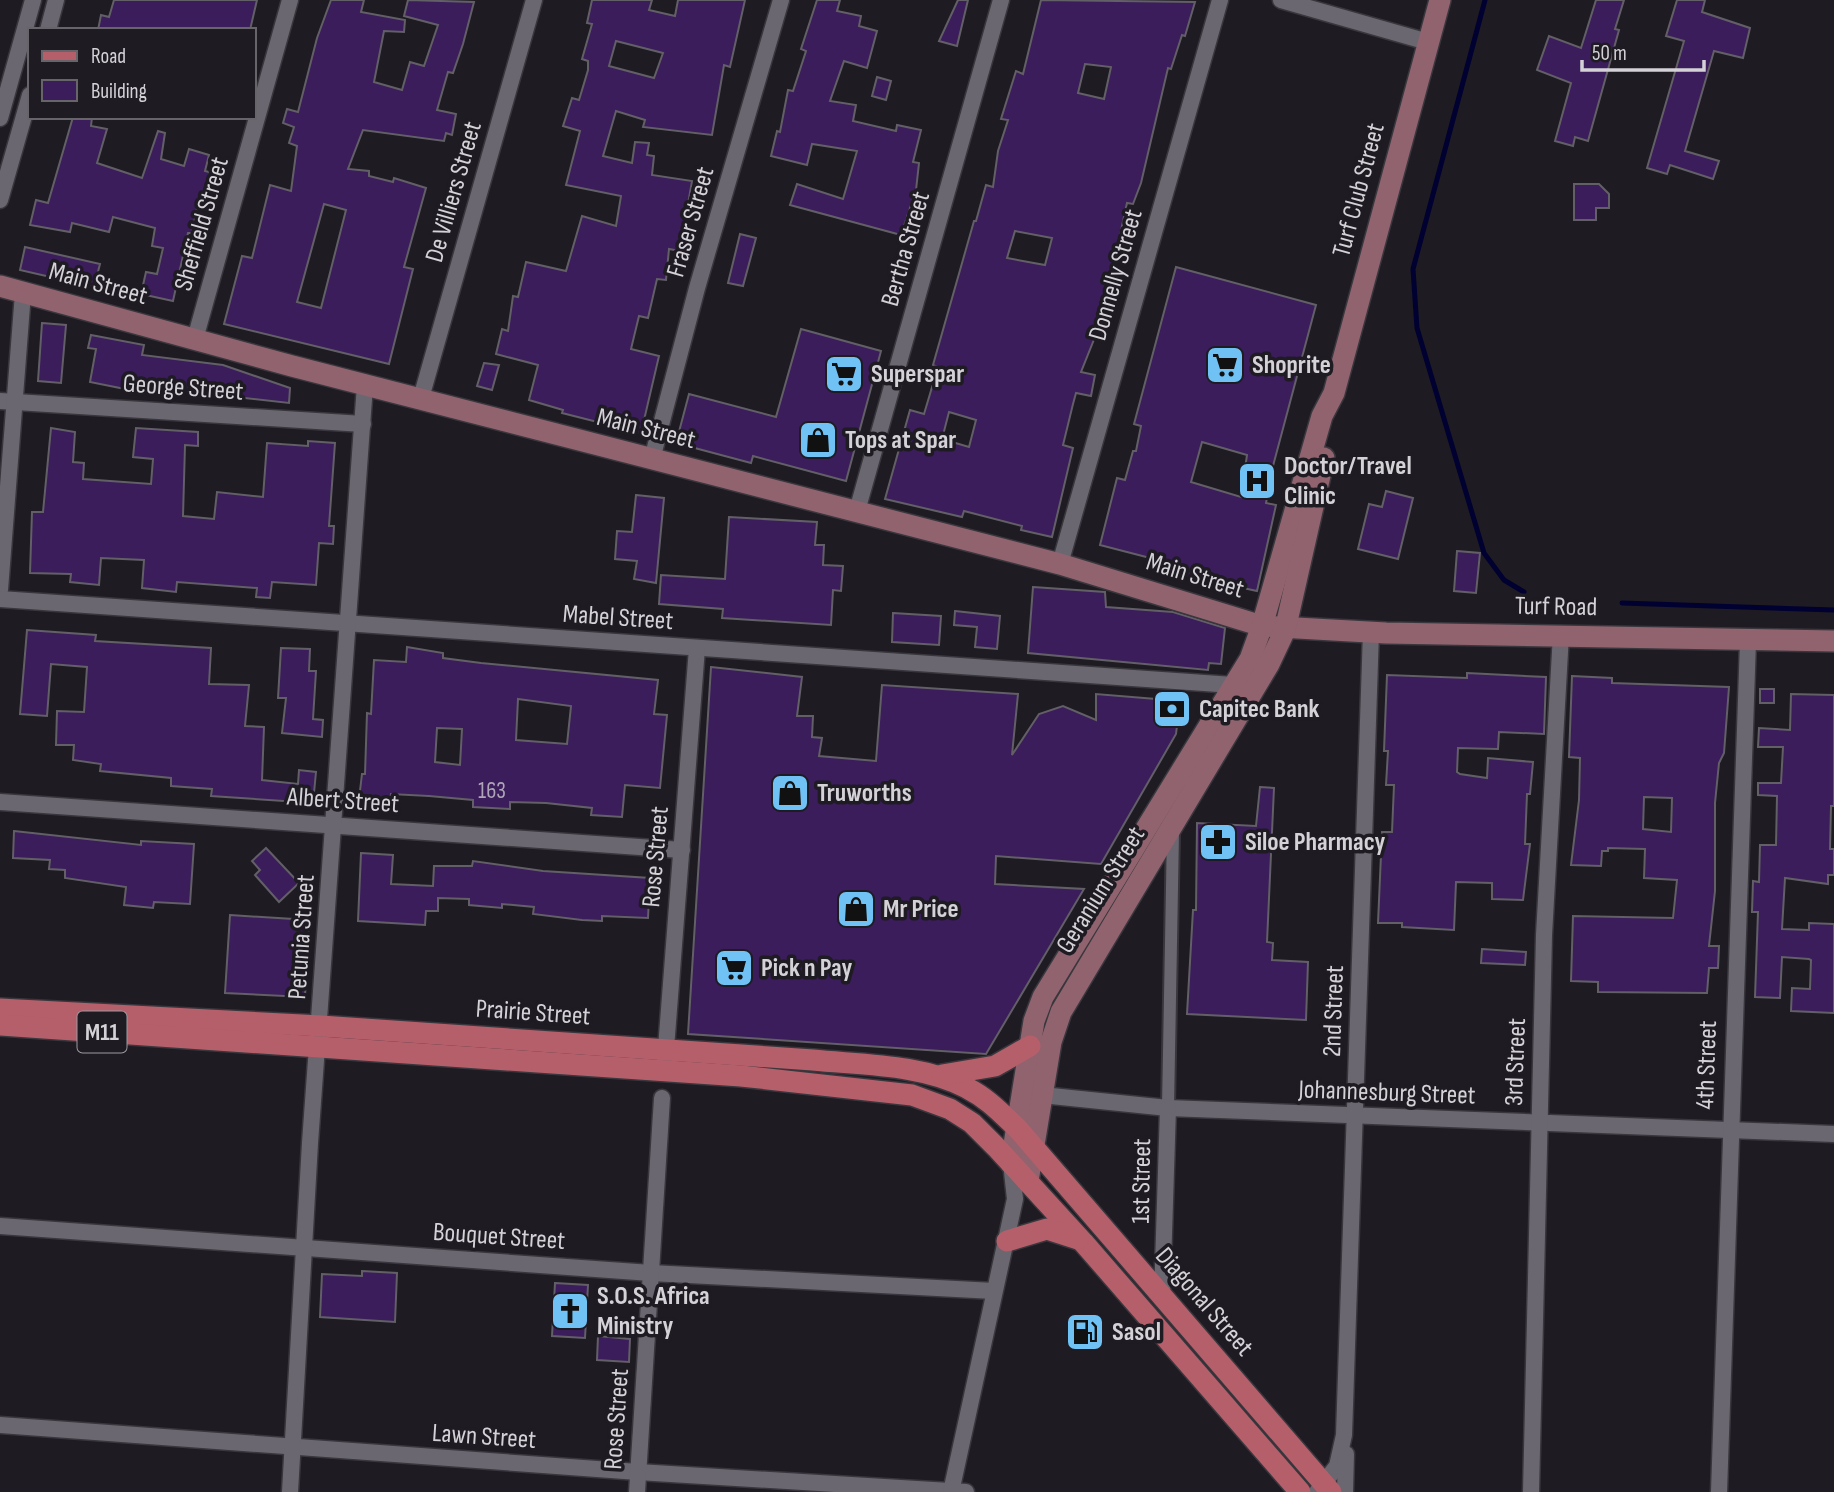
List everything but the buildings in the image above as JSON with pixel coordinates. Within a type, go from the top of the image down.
[{"type":"main road","name":"Turf Club Street","points":[[1275,628],[1322,416],[1333,395],[1440,0]]},
{"type":"main road","name":"Main Street","points":[[0,286],[365,385],[1060,564],[1275,628]]},
{"type":"main road","name":"Turf Road","points":[[1275,628],[1834,641]]},
{"type":"main road","name":"Geranium Street","points":[[1028,1181],[1035,1149],[1030,1046],[1034,1021],[1057,972],[1233,685],[1275,628]]},
{"type":"main road","name":"Geranium Street","points":[[1011,1163],[1017,1129],[1033,1095],[1061,1012],[1269,664],[1275,628]]},
{"type":"main road","name":"Prairie Street","points":[[0,1009],[320,1036],[665,1060],[848,1063],[936,1076],[957,1082],[986,1099],[1035,1149]]},
{"type":"main road","name":"Prairie Street","points":[[0,1025],[320,1036]]},
{"type":"main road","points":[[936,1076],[995,1066],[1030,1046]]},
{"type":"main road","name":"Prairie Street","points":[[665,1060],[912,1095],[950,1109],[972,1122],[1028,1181]]},
{"type":"main road","name":"Diagonal Street","points":[[1035,1149],[1324,1489]]},
{"type":"main road","name":"Diagonal Street","points":[[1028,1181],[1300,1492]]},
{"type":"main road","points":[[1007,1241],[1046,1229],[1069,1234],[1083,1242]]},
{"type":"street","points":[[0,118],[33,0]]},
{"type":"street","points":[[49,28],[56,0]]},
{"type":"street","name":"Sheffield Street","points":[[195,339],[290,0]]},
{"type":"street","name":"De Villiers Street","points":[[421,398],[534,0]]},
{"type":"street","name":"Fraser Street","points":[[652,459],[697,288],[781,0]]},
{"type":"street","name":"Bertha Street","points":[[857,511],[1001,0]]},
{"type":"street","name":"Donnelly Street","points":[[1060,564],[1220,0]]},
{"type":"street","points":[[1281,0],[1428,42]]},
{"type":"street","points":[[10,82],[28,89]]},
{"type":"street","points":[[0,200],[28,102]]},
{"type":"street","points":[[0,590],[6,401],[23,293]]},
{"type":"street","name":"Petunia Street","points":[[290,1492],[346,622],[365,385]]},
{"type":"street","name":"George Street","points":[[6,401],[363,424]]},
{"type":"street","name":"Mabel Street","points":[[0,599],[1233,685]]},
{"type":"street","name":"2nd Street","points":[[1345,1492],[1344,1435],[1371,632]]},
{"type":"street","name":"3rd Street","points":[[1531,1492],[1544,935],[1561,634]]},
{"type":"street","name":"4th Street","points":[[1719,1492],[1729,1130],[1748,641]]},
{"type":"street","name":"Rose Street","points":[[665,1060],[697,649]]},
{"type":"street","name":"Albert Street","points":[[0,802],[682,850]]},
{"type":"street","points":[[1168,1108],[1173,827]]},
{"type":"street","name":"Johannesburg Street","points":[[1033,1095],[1168,1108],[1834,1134]]},
{"type":"street","name":"Rose Street","points":[[637,1492],[662,1098]]},
{"type":"street","name":"1st Street","points":[[1162,1297],[1168,1108]]},
{"type":"street","name":"Geranium Street","points":[[956,1491],[994,1291],[1015,1199],[1011,1163]]},
{"type":"street","name":"Geranium Street","points":[[1015,1199],[1028,1181]]},
{"type":"street","name":"Bouquet Street","points":[[0,1226],[651,1273],[994,1291]]},
{"type":"street","name":"Lawn Street","points":[[0,1425],[638,1472],[956,1491]]},
{"type":"street","name":"2nd Street","points":[[1324,1489],[1337,1466],[1344,1435]]},
{"type":"waterway","points":[[1485,0],[1413,269],[1417,328],[1484,553],[1504,580],[1524,592]]},
{"type":"waterway","points":[[1622,603],[1834,610]]},
{"type":"place","name":"Shoprite","points":[[1225,365]]},
{"type":"place","name":"Superspar","points":[[844,374]]},
{"type":"place","name":"Tops at Spar","points":[[818,440]]},
{"type":"place","name":"Doctor/Travel Clinic","points":[[1257,481]]},
{"type":"place","name":"Capitec Bank","points":[[1172,709]]},
{"type":"place","name":"Truworths","points":[[790,793]]},
{"type":"place","name":"Siloe Pharmacy","points":[[1218,842]]},
{"type":"place","name":"Mr Price","points":[[856,909]]},
{"type":"place","name":"Pick n Pay","points":[[734,968]]},
{"type":"place","name":"S.O.S. Africa Ministry","points":[[570,1311]]},
{"type":"place","name":"Sasol","points":[[1085,1332]]}]
